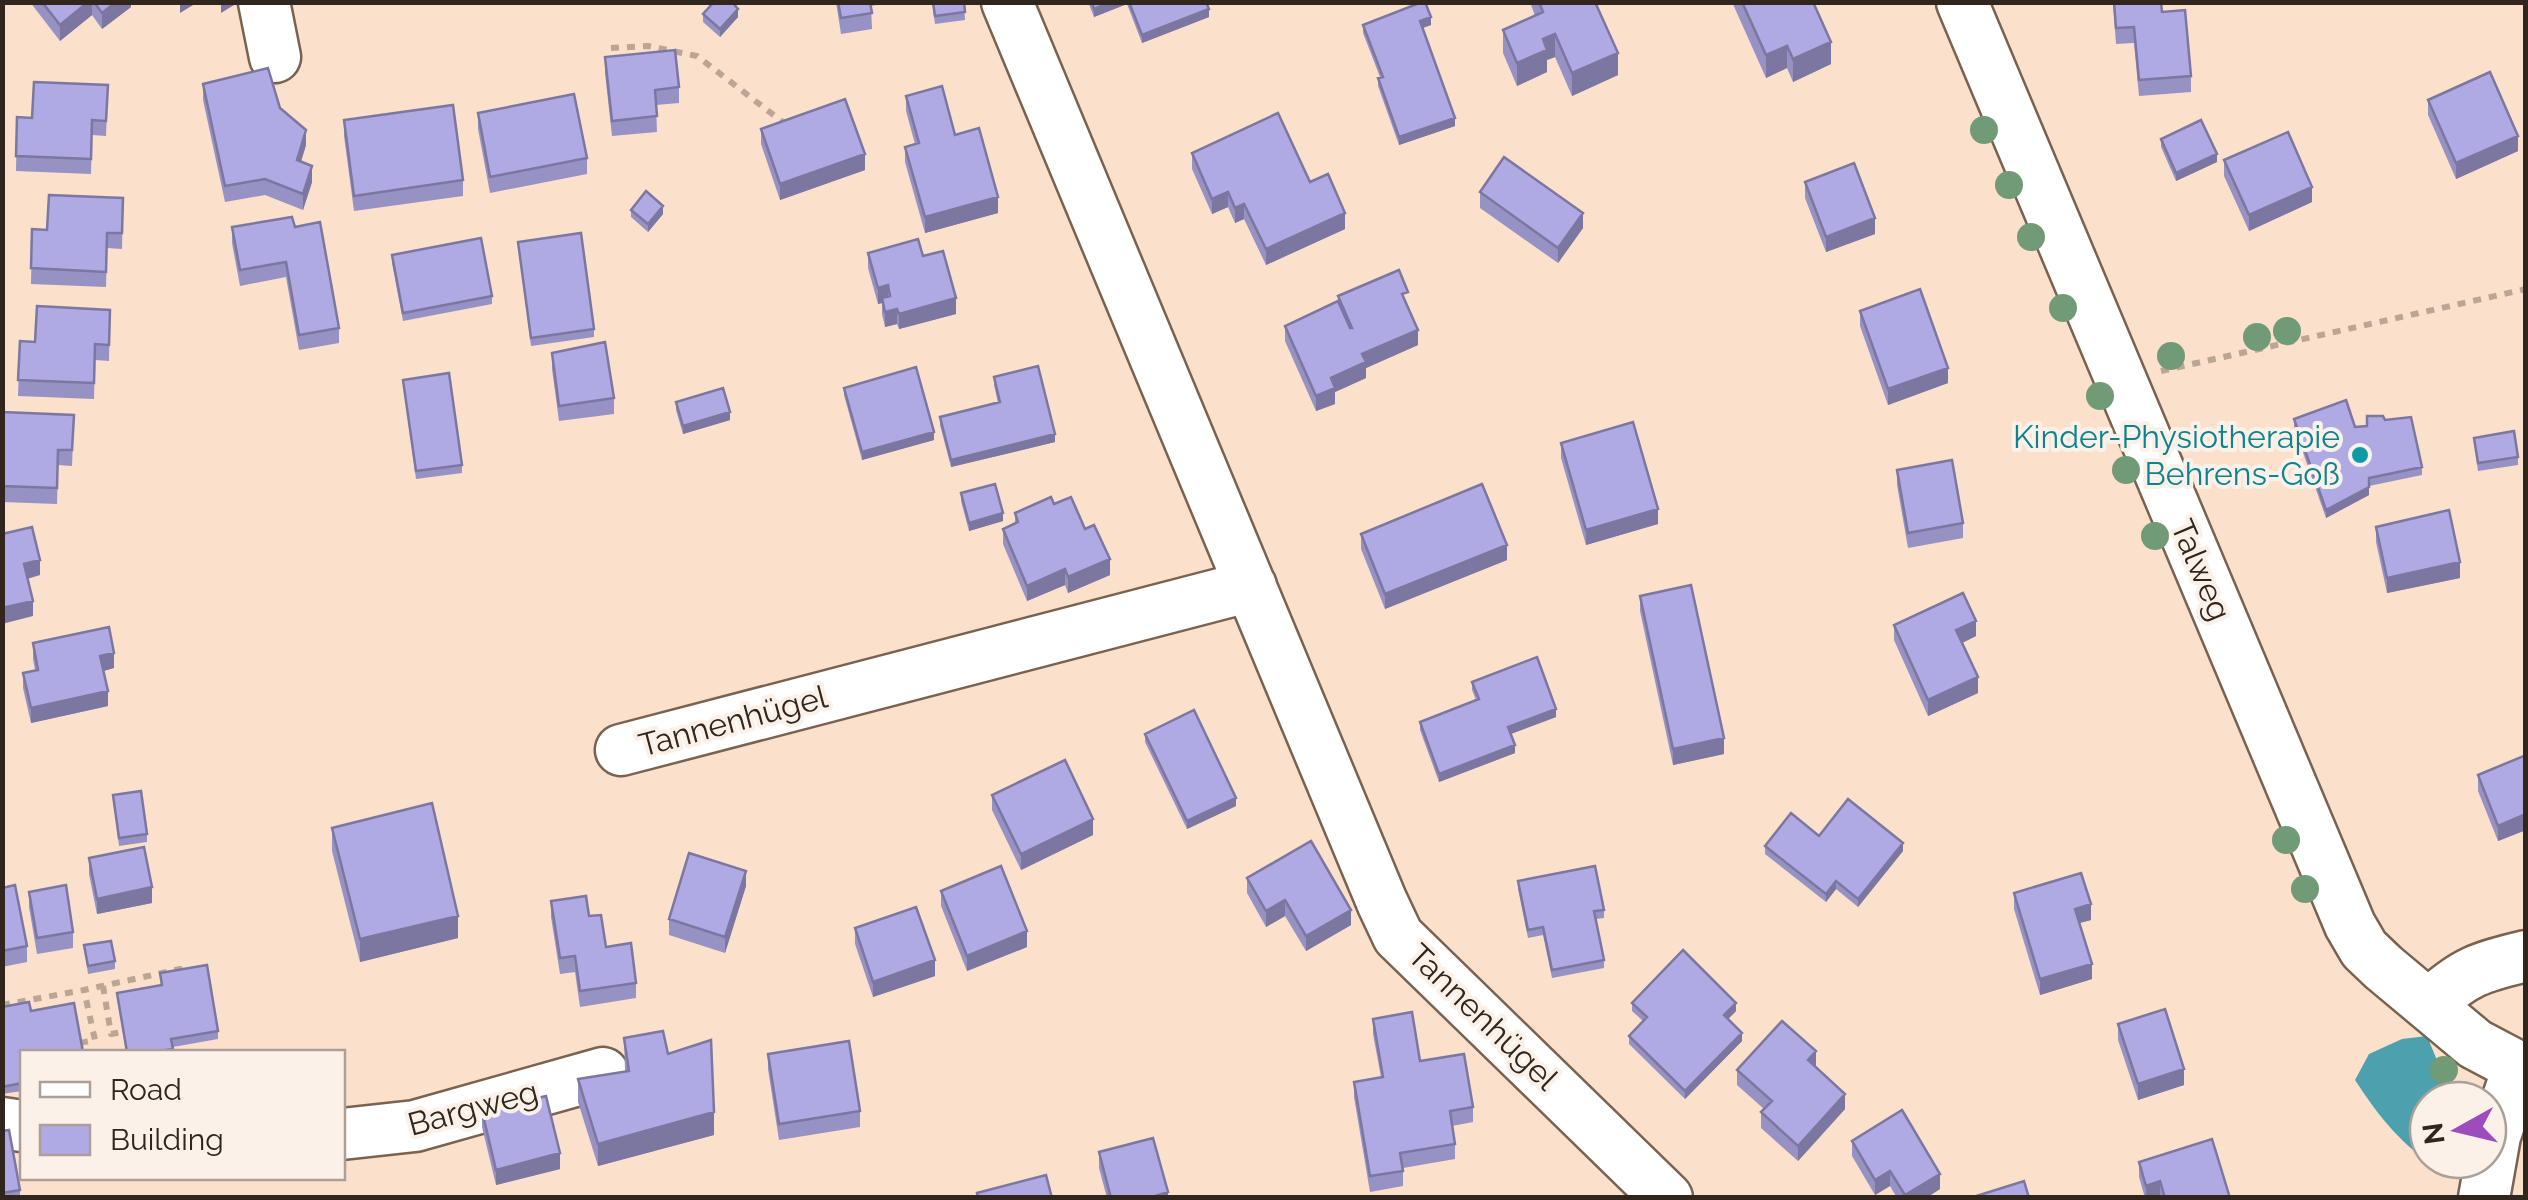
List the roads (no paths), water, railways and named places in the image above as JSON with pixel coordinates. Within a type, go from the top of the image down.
[{"type":"street","points":[[264,2],[275,57]]},
{"type":"street","name":"Tannenhügel","points":[[1006,2],[1398,936],[1666,1198]]},
{"type":"street","name":"Talweg","points":[[1962,2],[2350,925],[2364,949],[2475,1044],[2522,1069]]},
{"type":"street","name":"Tannenhügel","points":[[622,750],[1251,586]]},
{"type":"street","points":[[2429,1004],[2452,982],[2476,970],[2526,956]]},
{"type":"street","points":[[2484,1198],[2495,1136],[2522,1069]]},
{"type":"street","name":"Bargweg","points":[[345,1134],[415,1126],[602,1073]]},
{"type":"water","points":[[2427,1036],[2442,1080],[2408,1080],[2408,1144],[2355,1080],[2369,1054],[2402,1039]]},
{"type":"place","name":"Kinder-Physiotherapie Behrens-Goß","points":[[2360,455]]}]
